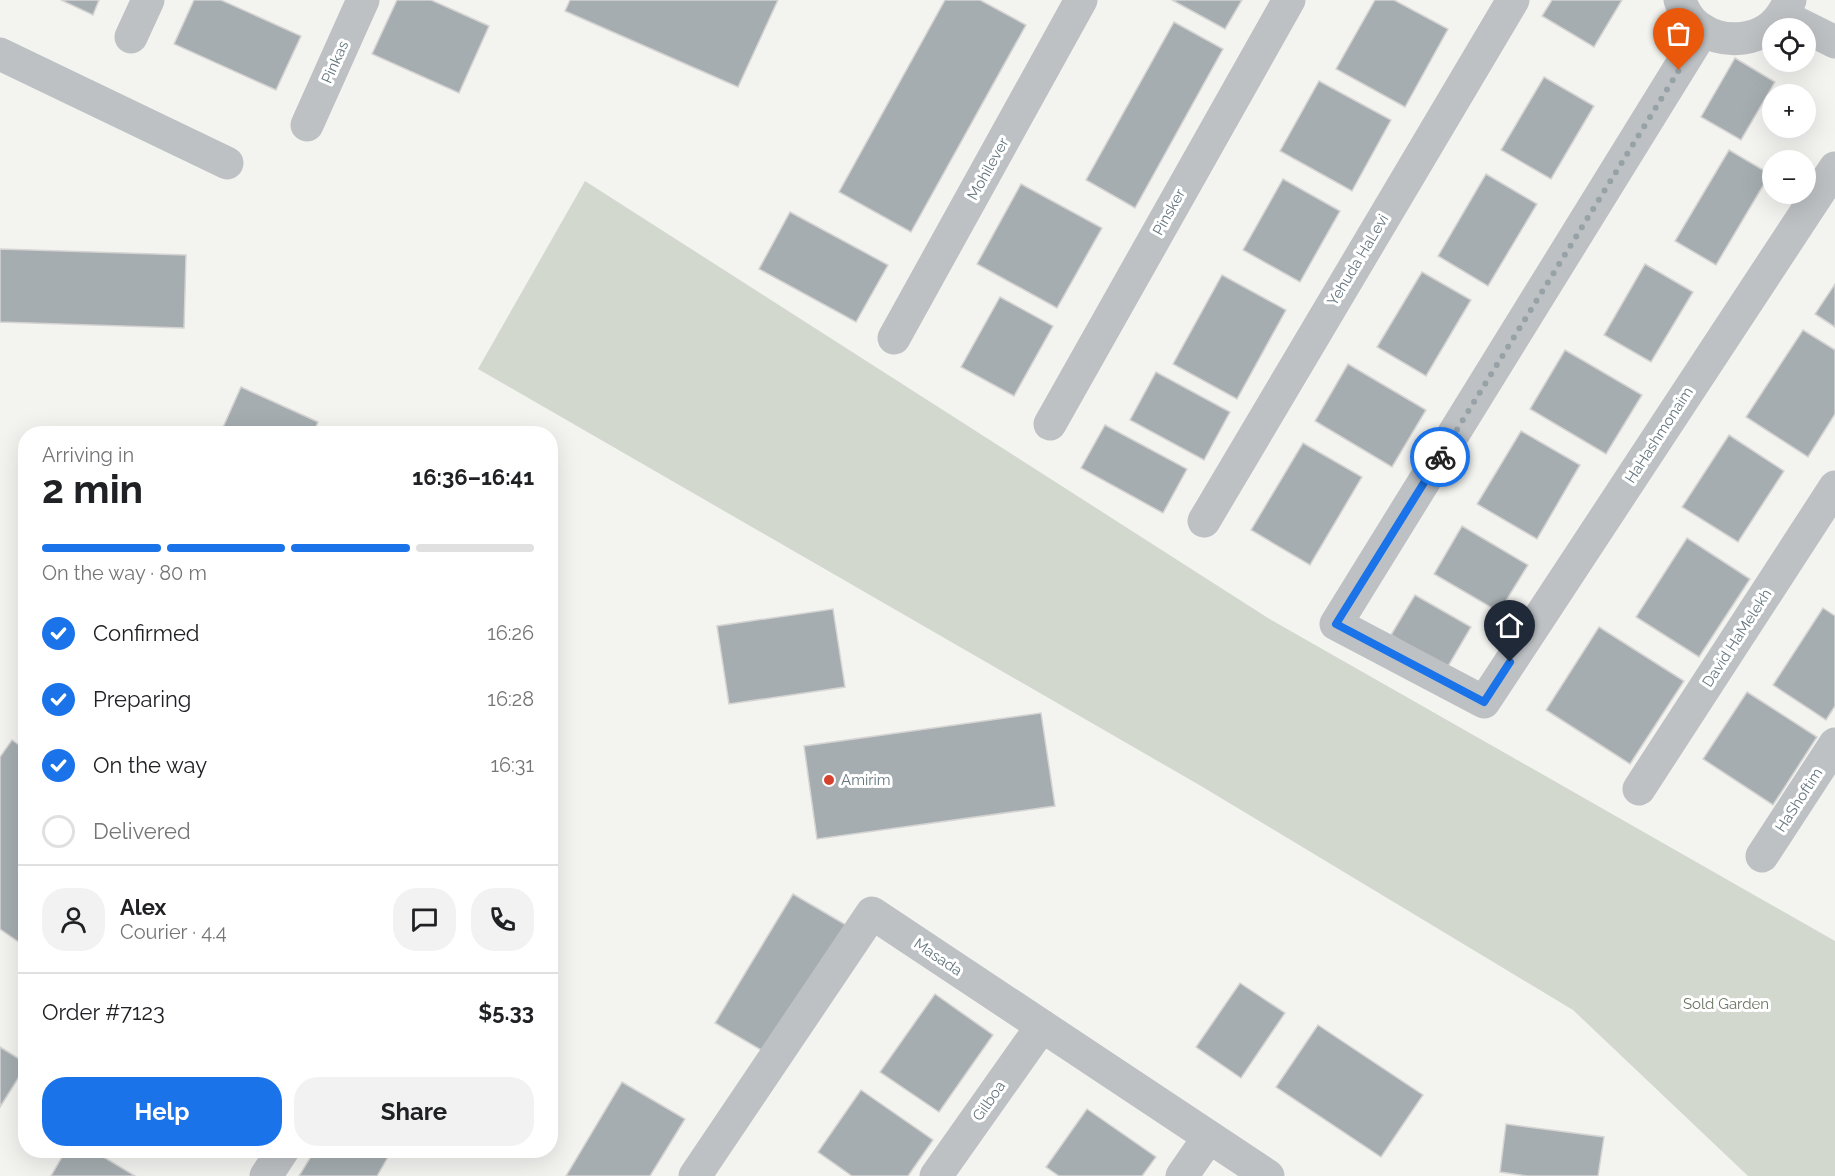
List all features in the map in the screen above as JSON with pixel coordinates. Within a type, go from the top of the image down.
[{"type":"street","points":[[131,37],[148,0]]},
{"type":"street","name":"Pinkas","points":[[307,124],[363,0]]},
{"type":"street","name":"Mohilever","points":[[894,338],[1081,0]]},
{"type":"street","name":"Pinsker","points":[[1050,424],[1289,0]]},
{"type":"street","name":"Yehuda HaLevi","points":[[1204,521],[1513,0]]},
{"type":"street","points":[[1680,0],[1690,19],[1703,30],[1719,38],[1737,40],[1755,36],[1770,28],[1786,8],[1835,42]]},
{"type":"street","name":"HaHashmonaim","points":[[1703,30],[1336,624],[1484,702],[1835,168]]},
{"type":"street","points":[[0,54],[228,163]]},
{"type":"street","name":"David HaMelekh","points":[[1639,789],[1835,487]]},
{"type":"street","name":"HaShoftim","points":[[1762,856],[1835,744]]},
{"type":"street","name":"Masada","points":[[694,1176],[872,913],[1268,1176]]},
{"type":"street","name":"Gilboa","points":[[936,1176],[1042,1026]]},
{"type":"street","points":[[1182,1176],[1209,1137]]},
{"type":"street","points":[[266,1176],[278,1158]]},
{"type":"green space","name":"Sold Garden","points":[[585,181],[1268,618],[1835,941],[1835,1176],[1748,1176],[1573,1010],[1201,786],[478,369]]},
{"type":"building","points":[[61,0],[99,0],[93,15]]},
{"type":"building","points":[[194,0],[221,0],[301,36],[276,90],[174,44]]},
{"type":"building","points":[[397,0],[431,0],[489,26],[459,93],[372,54]]},
{"type":"building","points":[[570,0],[778,0],[738,87],[565,11]]},
{"type":"building","points":[[945,0],[980,0],[1026,25],[911,232],[839,192]]},
{"type":"building","points":[[1172,0],[1242,0],[1225,29]]},
{"type":"building","points":[[1375,0],[1394,0],[1448,29],[1405,107],[1336,69]]},
{"type":"building","points":[[1552,0],[1622,0],[1594,47],[1542,16]]},
{"type":"building","points":[[1174,22],[1223,49],[1135,208],[1086,180]]},
{"type":"building","points":[[1735,58],[1775,82],[1762,84],[1762,104],[1741,140],[1701,117]]},
{"type":"building","points":[[1544,77],[1594,106],[1551,179],[1501,150]]},
{"type":"building","points":[[1319,81],[1391,120],[1352,191],[1280,151]]},
{"type":"building","points":[[1729,150],[1762,169],[1762,187],[1716,265],[1675,241]]},
{"type":"building","points":[[1486,174],[1537,204],[1488,286],[1438,256]]},
{"type":"building","points":[[1283,179],[1340,211],[1300,282],[1243,250]]},
{"type":"building","points":[[1021,184],[1102,228],[1057,308],[977,264]]},
{"type":"building","points":[[790,212],[888,265],[856,322],[759,269]]},
{"type":"building","points":[[0,249],[186,255],[184,328],[0,322]]},
{"type":"building","points":[[1645,264],[1693,292],[1651,362],[1604,335]]},
{"type":"building","points":[[1422,272],[1471,300],[1426,376],[1377,347]]},
{"type":"building","points":[[1222,275],[1286,310],[1237,399],[1173,364]]},
{"type":"building","points":[[1835,284],[1835,327],[1815,314]]},
{"type":"building","points":[[1000,297],[1053,326],[1014,396],[961,367]]},
{"type":"building","points":[[1803,330],[1835,350],[1835,414],[1808,457],[1746,417]]},
{"type":"building","points":[[1565,350],[1642,395],[1606,454],[1530,409]]},
{"type":"building","points":[[1348,364],[1426,410],[1392,467],[1315,421]]},
{"type":"building","points":[[1156,372],[1230,412],[1204,460],[1130,420]]},
{"type":"building","points":[[241,387],[318,422],[316,426],[224,426]]},
{"type":"building","points":[[1105,425],[1187,469],[1163,513],[1081,468]]},
{"type":"building","points":[[1521,431],[1580,465],[1537,539],[1477,504]]},
{"type":"building","points":[[1729,435],[1784,471],[1738,542],[1682,507]]},
{"type":"building","points":[[1303,443],[1362,477],[1310,565],[1251,530]]},
{"type":"building","points":[[1462,526],[1528,565],[1499,612],[1434,574]]},
{"type":"building","points":[[1687,538],[1750,579],[1699,657],[1636,617]]},
{"type":"building","points":[[1415,595],[1471,627],[1447,668],[1391,635]]},
{"type":"building","points":[[1823,608],[1835,616],[1835,706],[1826,720],[1773,685]]},
{"type":"building","points":[[833,609],[845,687],[729,704],[717,626]]},
{"type":"building","points":[[1599,627],[1684,681],[1630,764],[1546,710]]},
{"type":"building","points":[[1747,692],[1817,737],[1773,805],[1703,759]]},
{"type":"building","points":[[1041,713],[1055,806],[817,839],[804,746]]},
{"type":"building","points":[[12,740],[18,744],[18,941],[0,929],[0,757]]},
{"type":"building","points":[[793,894],[846,925],[768,1054],[715,1023]]},
{"type":"building","points":[[1240,983],[1285,1013],[1241,1078],[1196,1047]]},
{"type":"building","points":[[935,994],[993,1035],[939,1112],[880,1072]]},
{"type":"building","points":[[1318,1025],[1423,1095],[1381,1157],[1276,1087]]},
{"type":"building","points":[[0,1047],[18,1058],[18,1079],[0,1107]]},
{"type":"building","points":[[622,1082],[685,1119],[650,1176],[566,1176]]},
{"type":"building","points":[[861,1090],[933,1140],[908,1176],[852,1176],[818,1152]]},
{"type":"building","points":[[1087,1109],[1156,1157],[1142,1176],[1059,1176],[1046,1167]]},
{"type":"building","points":[[1506,1124],[1604,1137],[1598,1176],[1528,1176],[1500,1172]]},
{"type":"building","points":[[61,1158],[105,1158],[135,1176],[51,1176]]},
{"type":"building","points":[[310,1158],[387,1158],[377,1176],[299,1176]]},
{"type":"way so far","points":[[1440,457],[1679,70]]},
{"type":"place","name":"Amirim","points":[[829,780]]},
{"type":"route","points":[[1440,457],[1336,624],[1484,702],[1510,662]]}]
